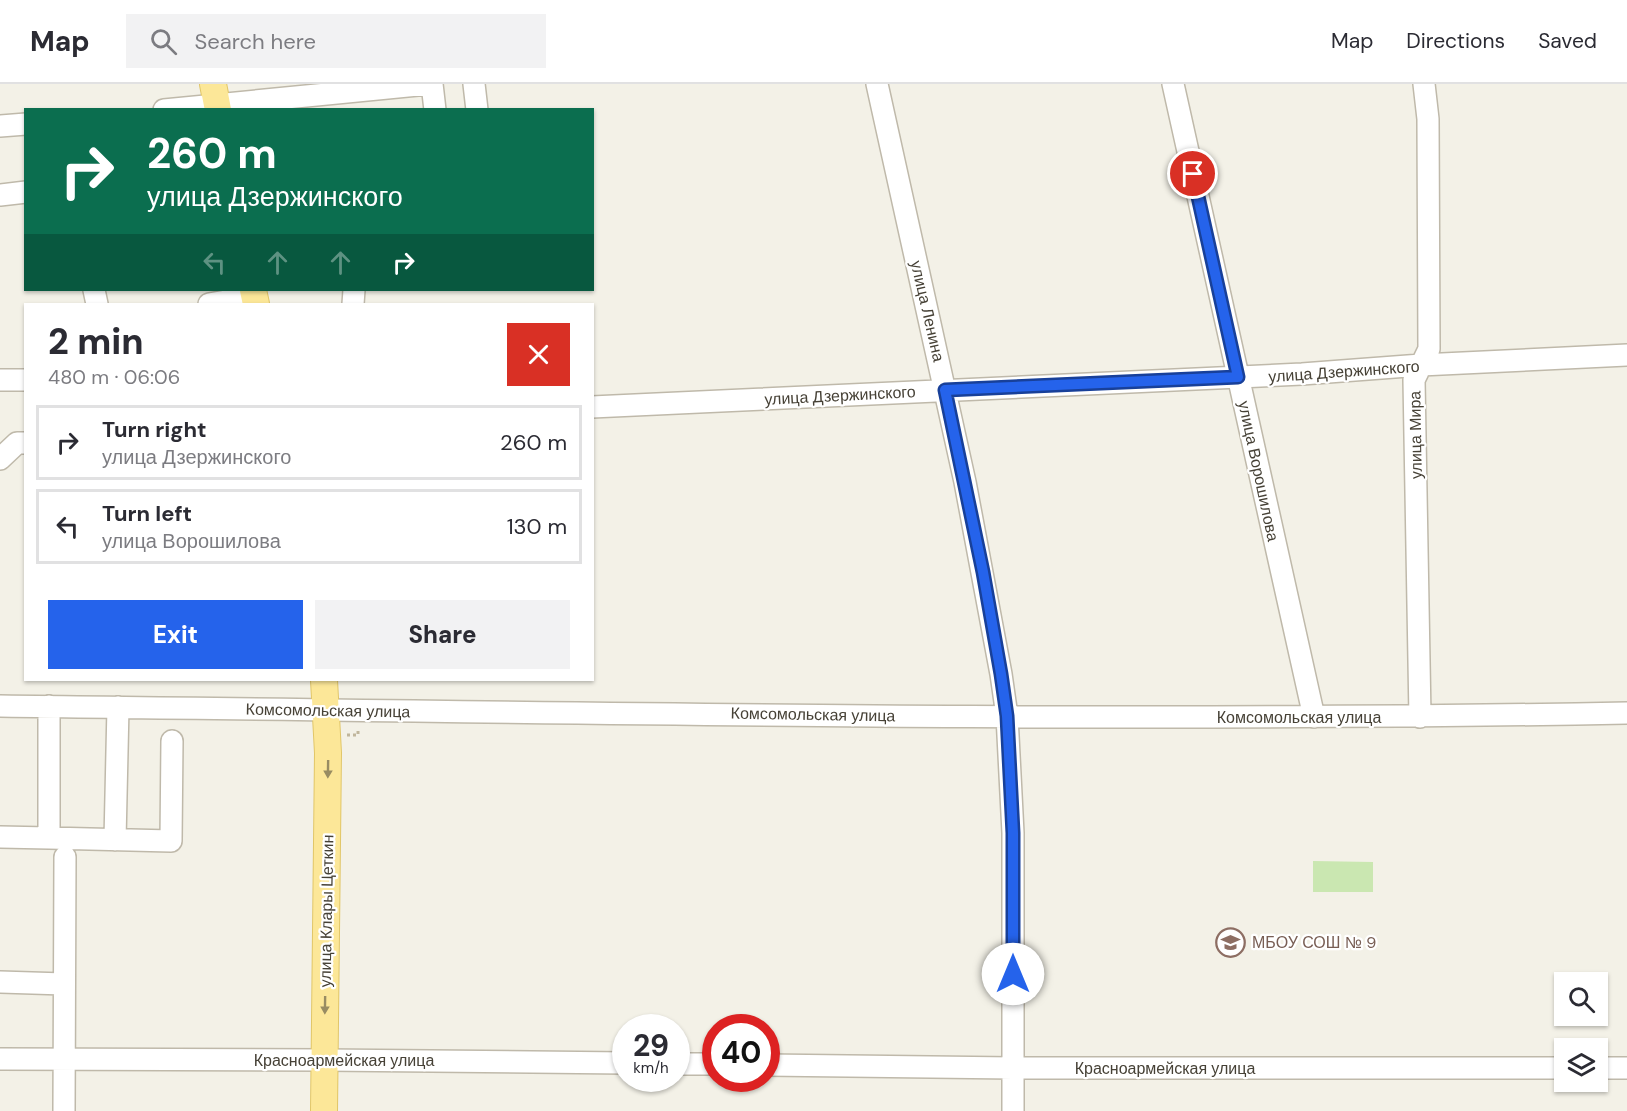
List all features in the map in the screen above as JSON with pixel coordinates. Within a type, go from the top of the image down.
[{"type":"main road","name":"улица Клары Цеткин","points":[[324,681],[328,753],[324,1111]]},
{"type":"street","points":[[173,108],[216,99],[354,101],[430,84],[435,108]]},
{"type":"street","points":[[474,84],[477,108]]},
{"type":"street","name":"улица Ленина","points":[[877,84],[981,561],[1007,716],[1013,833],[1012,1111]]},
{"type":"street","name":"улица Ворошилова","points":[[1173,84],[1314,717]]},
{"type":"street","name":"улица Мира","points":[[1420,717],[1414,380],[1429,349],[1428,119],[1424,84]]},
{"type":"street","points":[[0,126],[24,124]]},
{"type":"street","points":[[0,195],[24,192]]},
{"type":"street","points":[[215,303],[254,297]]},
{"type":"street","name":"улица Дзержинского","points":[[594,407],[1238,377],[1627,355]]},
{"type":"street","points":[[0,380],[24,380]]},
{"type":"street","points":[[0,459],[17,443],[24,443]]},
{"type":"street","name":"Комсомольская улица","points":[[0,706],[1007,716],[1420,717],[1627,713]]},
{"type":"street","points":[[49,706],[49,838]]},
{"type":"street","points":[[115,840],[118,707]]},
{"type":"street","points":[[0,837],[171,841],[172,741]]},
{"type":"street","points":[[64,1111],[65,857]]},
{"type":"street","points":[[0,982],[64,984]]},
{"type":"street","name":"Красноармейская улица","points":[[0,1059],[612,1063]]},
{"type":"street","name":"Красноармейская улица","points":[[780,1065],[1013,1068],[1554,1068]]},
{"type":"street","points":[[1608,1068],[1627,1068]]},
{"type":"green space","points":[[1313,861],[1373,862],[1373,892],[1313,892]]},
{"type":"place","name":"МБОУ СОШ № 9","points":[[1231,942]]},
{"type":"route","points":[[1013,974],[1013,833],[1007,716],[983,572],[945,390],[1238,377],[1193,174]]}]
